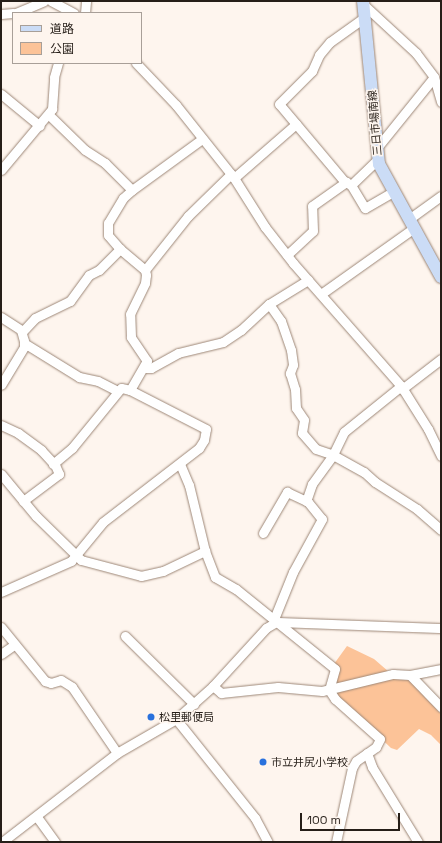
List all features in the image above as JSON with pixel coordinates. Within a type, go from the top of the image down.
[{"type":"main road","name":"三日市場南線","points":[[363,3],[377,154],[394,191],[441,277]]},
{"type":"street","points":[[16,12],[44,1]]},
{"type":"street","points":[[51,1],[72,12]]},
{"type":"street","points":[[85,12],[86,1]]},
{"type":"street","points":[[363,3],[398,33],[434,77],[441,102]]},
{"type":"street","points":[[1,14],[12,13]]},
{"type":"street","points":[[365,17],[330,42],[319,55],[312,71],[279,104],[349,183],[365,208],[394,191]]},
{"type":"street","points":[[1,170],[49,115],[52,109],[54,77],[58,64]]},
{"type":"street","points":[[137,64],[176,105],[232,176],[265,227],[308,280],[401,387],[428,429],[441,456]]},
{"type":"street","points":[[287,254],[313,231],[312,206],[349,183],[377,154],[434,77]]},
{"type":"street","points":[[1,94],[40,126]]},
{"type":"street","points":[[49,115],[85,150],[105,163],[132,190]]},
{"type":"street","points":[[130,390],[145,368],[147,361],[131,337],[130,314],[145,283],[145,270],[188,216],[232,176],[296,124]]},
{"type":"street","points":[[145,270],[120,249],[106,229],[123,198],[202,139]]},
{"type":"street","points":[[321,294],[412,223],[441,196]]},
{"type":"street","points":[[22,332],[35,318],[70,301],[89,275],[99,270],[120,249]]},
{"type":"street","points":[[145,368],[151,368],[178,353],[223,342],[241,330],[269,304],[308,280]]},
{"type":"street","points":[[269,304],[281,321],[291,350],[293,365],[290,372],[295,389],[296,408],[304,420],[302,433],[316,449],[333,455],[364,472],[375,482],[417,509],[441,530]]},
{"type":"street","points":[[1,318],[22,332],[24,343],[1,385]]},
{"type":"street","points":[[24,343],[79,377],[98,381],[118,391]]},
{"type":"street","points":[[306,501],[312,484],[333,455],[344,432],[401,387],[441,359]]},
{"type":"street","points":[[1,592],[58,569],[76,556],[103,522],[199,448],[204,440],[206,429],[130,390],[121,388],[72,448],[53,464]]},
{"type":"street","points":[[2,427],[18,432],[53,464],[59,474],[23,501]]},
{"type":"street","points":[[180,464],[189,485],[205,551],[216,577],[236,589],[335,669],[329,690],[335,699],[380,739],[376,747],[356,761],[346,786],[336,842]]},
{"type":"street","points":[[1,475],[23,501],[81,560],[141,576],[163,571],[205,551]]},
{"type":"street","points":[[2,842],[37,817],[117,753],[176,718],[194,704],[275,620],[293,572],[322,519],[319,512],[306,501],[287,492],[263,533]]},
{"type":"street","points":[[275,620],[441,628]]},
{"type":"street","points":[[1,627],[14,645],[45,681],[50,683],[62,680],[72,687],[117,753]]},
{"type":"street","points":[[125,636],[194,704]]},
{"type":"street","points":[[1,654],[14,645]]},
{"type":"street","points":[[213,686],[221,693],[278,687],[329,690],[385,674],[410,675],[441,669]]},
{"type":"street","points":[[410,675],[441,707]]},
{"type":"street","points":[[176,718],[255,818],[268,842]]},
{"type":"street","points":[[367,754],[372,767],[418,842]]},
{"type":"street","points":[[37,817],[55,842]]},
{"type":"green space","points":[[347,646],[374,659],[396,678],[409,680],[441,714],[441,745],[431,735],[419,729],[397,750],[391,748],[339,699],[333,685],[334,664]]},
{"type":"place","name":"松里郵便局","points":[[151,717]]},
{"type":"place","name":"市立井尻小学校","points":[[263,762]]}]
